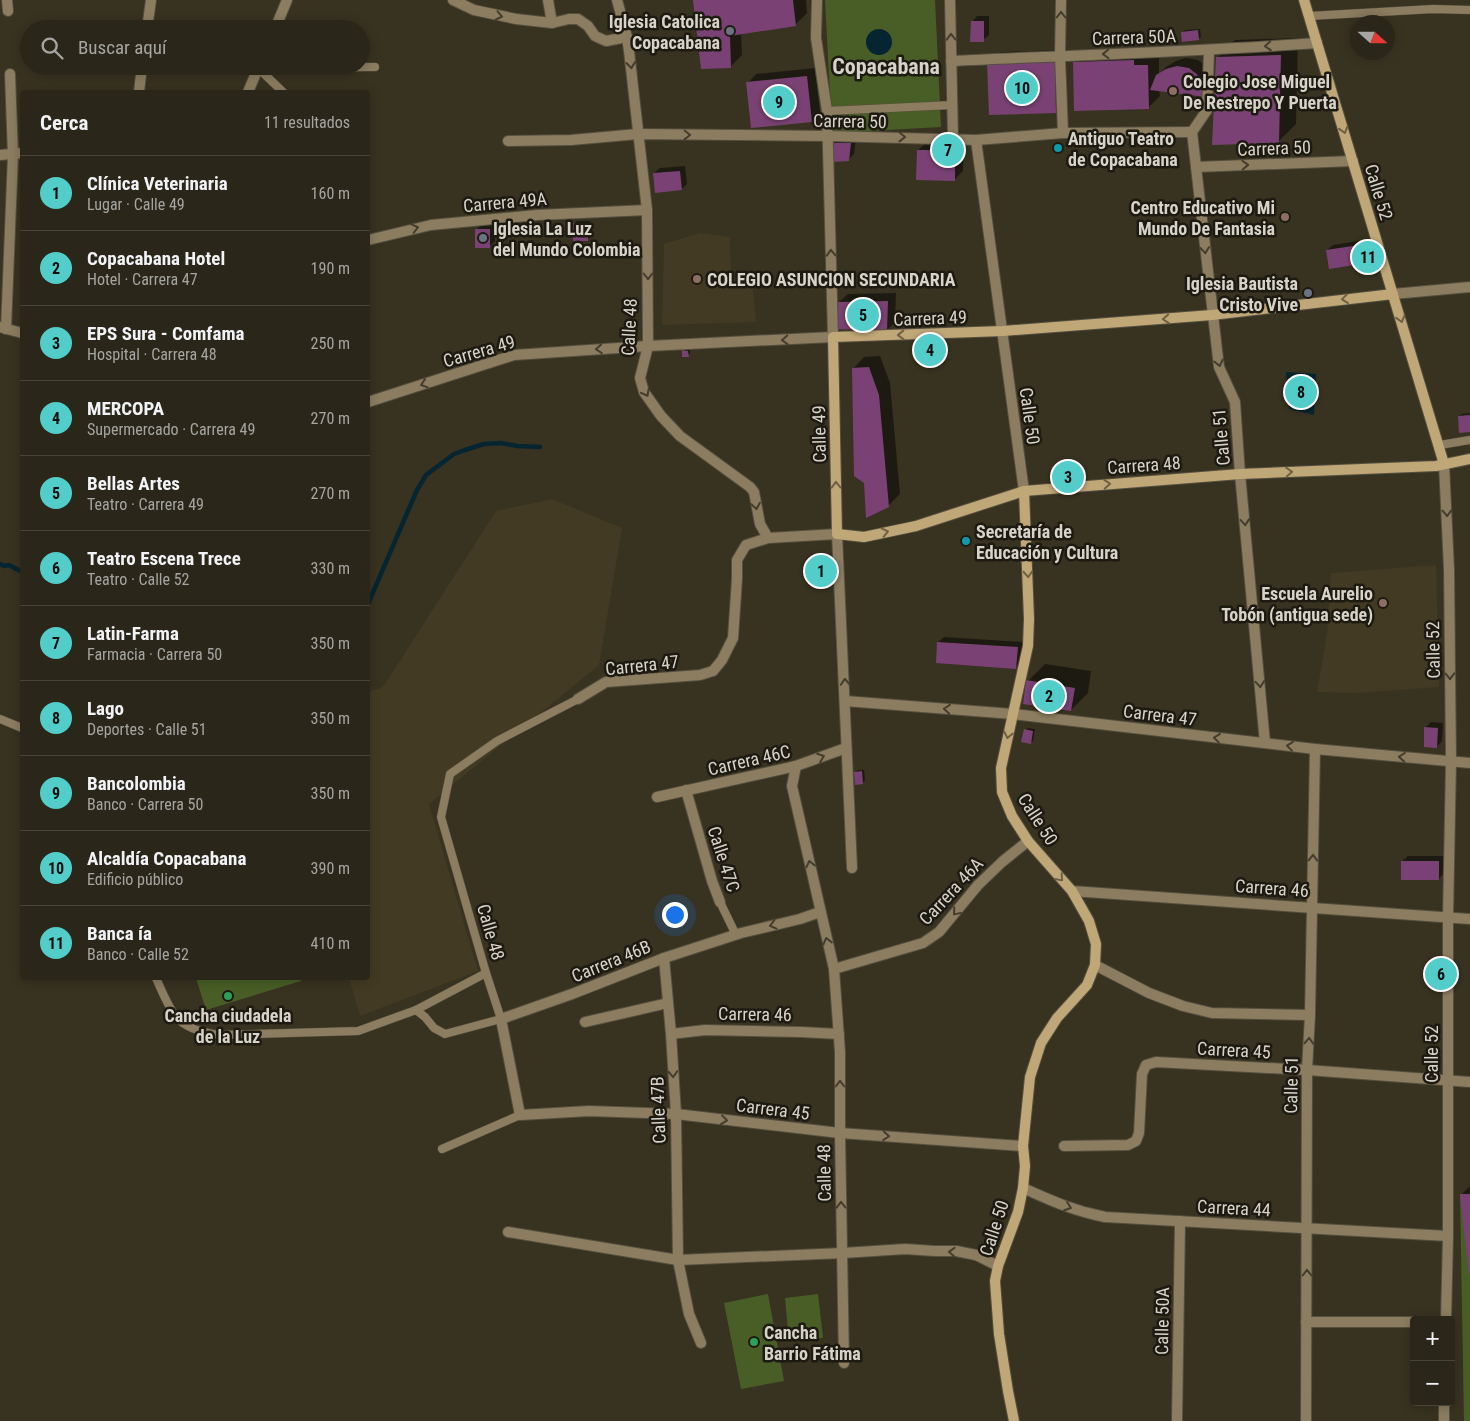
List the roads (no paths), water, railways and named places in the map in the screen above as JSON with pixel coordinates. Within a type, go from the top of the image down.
[{"type":"street","points":[[7,0],[8,11]]},
{"type":"street","points":[[148,20],[151,0]]},
{"type":"street","points":[[279,20],[287,0]]},
{"type":"street","points":[[453,0],[474,10],[516,19],[552,23],[568,19],[578,19],[588,26],[595,36],[606,41],[627,37]]},
{"type":"street","points":[[548,0],[552,23]]},
{"type":"street","name":"Calle 48","points":[[617,0],[627,37],[647,210],[648,346],[640,378],[644,392],[661,416],[680,436],[750,487],[754,492],[760,524],[768,538]]},
{"type":"street","points":[[811,0],[826,136]]},
{"type":"street","name":"Calle 49","points":[[817,0],[816,38],[827,111],[826,136],[837,534],[852,868]]},
{"type":"street","points":[[950,0],[953,138]]},
{"type":"street","points":[[1061,0],[1060,56],[1063,133]]},
{"type":"street","name":"Calle 52","points":[[1304,0],[1440,445],[1444,464],[1449,569],[1451,761],[1448,917],[1448,1236],[1446,1316]]},
{"type":"street","name":"Carrera 50A","points":[[951,61],[1208,51],[1317,43]]},
{"type":"street","points":[[1192,132],[1207,110],[1208,51]]},
{"type":"street","points":[[10,74],[18,154],[3,328],[20,332]]},
{"type":"street","points":[[139,90],[141,75]]},
{"type":"street","points":[[249,90],[255,75]]},
{"type":"street","name":"Carrera 50","points":[[508,141],[571,140],[638,134],[953,138],[976,140],[1063,133],[1192,132]]},
{"type":"street","name":"Calle 51","points":[[1192,132],[1218,367],[1235,402],[1265,743]]},
{"type":"street","name":"Calle 50","points":[[976,140],[1024,491],[1029,619],[1028,646],[1001,768],[1002,792],[1012,816],[1028,841],[1072,891],[1089,921],[1096,944],[1095,965],[1087,985],[1058,1018],[1041,1044],[1030,1077],[1023,1146],[1026,1166],[1023,1188],[1018,1212],[998,1266],[995,1281],[999,1334],[1014,1421]]},
{"type":"street","points":[[0,154],[18,154]]},
{"type":"street","name":"Carrera 50","points":[[1196,167],[1353,161]]},
{"type":"street","name":"Carrera 49A","points":[[370,239],[431,224],[537,215],[647,210]]},
{"type":"street","name":"Carrera 49","points":[[370,401],[514,354],[833,337],[1003,331],[1212,315],[1470,287]]},
{"type":"street","name":"Carrera 48","points":[[768,538],[837,534],[864,537],[916,526],[1024,491],[1240,474],[1444,464],[1470,459]]},
{"type":"street","name":"Carrera 47","points":[[578,699],[606,682],[700,676],[713,671],[722,660],[733,638],[737,560],[746,546],[768,538]]},
{"type":"street","name":"Carrera 47","points":[[846,701],[1013,714],[1315,749],[1470,762]]},
{"type":"street","name":"Carrera 46C","points":[[657,797],[796,766],[846,748]]},
{"type":"street","name":"Calle 51","points":[[1306,1421],[1307,1070],[1310,1015],[1315,749]]},
{"type":"street","name":"Calle 48","points":[[796,766],[792,786],[834,969],[840,1052],[844,1362]]},
{"type":"street","name":"Calle 47C","points":[[686,790],[712,881],[720,902]]},
{"type":"street","name":"Carrera 46A","points":[[834,969],[923,943],[939,932],[978,885],[1028,841]]},
{"type":"street","name":"Carrera 46","points":[[1072,891],[1470,919]]},
{"type":"street","name":"Carrera 46B","points":[[501,1019],[664,958],[736,935],[820,912]]},
{"type":"street","name":"Calle 47B","points":[[664,958],[676,1114],[678,1260],[689,1314],[701,1343]]},
{"type":"street","points":[[1095,965],[1149,992],[1183,1006],[1212,1013],[1310,1015]]},
{"type":"street","points":[[585,1022],[668,1003]]},
{"type":"street","points":[[501,1019],[520,1115]]},
{"type":"street","name":"Carrera 46","points":[[671,1034],[705,1030],[839,1034]]},
{"type":"street","name":"Carrera 45","points":[[1064,1146],[1128,1145],[1136,1141],[1139,1133],[1142,1074],[1146,1065],[1156,1062],[1307,1070],[1470,1082]]},
{"type":"street","name":"Carrera 45","points":[[520,1115],[589,1111],[676,1114],[840,1133],[1023,1146]]},
{"type":"street","name":"Carrera 44","points":[[1023,1188],[1058,1204],[1105,1217],[1448,1236]]},
{"type":"street","name":"Calle 50A","points":[[1178,1421],[1180,1221]]},
{"type":"street","points":[[508,1232],[678,1260],[905,1249],[956,1251],[976,1255],[998,1266]]},
{"type":"street","points":[[1306,1322],[1410,1322]]},
{"type":"street","points":[[1444,1406],[1444,1421]]},
{"type":"lane","points":[[1309,16],[1433,9],[1470,10]]},
{"type":"lane","points":[[370,67],[375,67]]},
{"type":"lane","points":[[267,75],[281,90]]},
{"type":"lane","points":[[827,111],[952,105]]},
{"type":"lane","points":[[1440,445],[1470,440]]},
{"type":"lane","name":"Calle 48","points":[[157,980],[168,1004],[178,1019],[205,1033],[220,1034],[358,1030],[416,1010],[486,974],[441,817],[450,774],[498,741],[578,699]]},
{"type":"lane","points":[[0,720],[20,727]]},
{"type":"lane","name":"Calle 47C","points":[[720,902],[736,935]]},
{"type":"lane","points":[[416,1010],[434,1028],[445,1034],[501,1019],[486,974]]},
{"type":"lane","points":[[442,1149],[520,1115]]},
{"type":"water","points":[[879,29],[888,33],[892,42],[888,51],[879,55],[870,51],[866,42],[870,33]]},
{"type":"water","points":[[1286,372],[1316,374],[1314,415],[1289,409]]},
{"type":"waterway","points":[[370,599],[417,490],[426,475],[454,454],[484,444],[501,443],[540,447]]},
{"type":"waterway","points":[[0,564],[4,566],[9,565],[20,571]]},
{"type":"place","name":"Iglesia Catolica Copacabana","points":[[730,31]]},
{"type":"place","name":"Alcaldía Copacabana","points":[[1022,88]]},
{"type":"place","name":"Colegio Jose Miguel De Restrepo Y Puerta","points":[[1173,91]]},
{"type":"place","name":"Bancolombia","points":[[779,102]]},
{"type":"place","name":"Antiguo Teatro de Copacabana","points":[[1058,148]]},
{"type":"place","name":"Latin-Farma","points":[[948,150]]},
{"type":"place","name":"Centro Educativo Mi Mundo De Fantasia","points":[[1285,217]]},
{"type":"place","name":"Iglesia La Luz del Mundo Colombia","points":[[483,238]]},
{"type":"place","name":"Banca ía","points":[[1368,257]]},
{"type":"place","name":"COLEGIO ASUNCION SECUNDARIA","points":[[697,279]]},
{"type":"place","name":"Iglesia Bautista Cristo Vive","points":[[1308,293]]},
{"type":"place","name":"Bellas Artes","points":[[863,315]]},
{"type":"place","name":"MERCOPA","points":[[930,350]]},
{"type":"place","name":"Lago","points":[[1301,392]]},
{"type":"place","name":"EPS Sura - Comfama","points":[[1068,477]]},
{"type":"place","name":"Secretaría de Educación y Cultura","points":[[966,541]]},
{"type":"place","name":"Clínica Veterinaria","points":[[821,571]]},
{"type":"place","name":"Escuela Aurelio Tobón (antigua sede)","points":[[1383,603]]},
{"type":"place","name":"Copacabana Hotel","points":[[1049,696]]},
{"type":"place","name":"Teatro Escena Trece","points":[[1441,974]]},
{"type":"place","name":"Cancha ciudadela de la Luz","points":[[228,996]]},
{"type":"place","name":"Cancha Barrio Fátima","points":[[754,1342]]},
{"type":"district","name":"Copacabana","points":[[886,66]]}]
